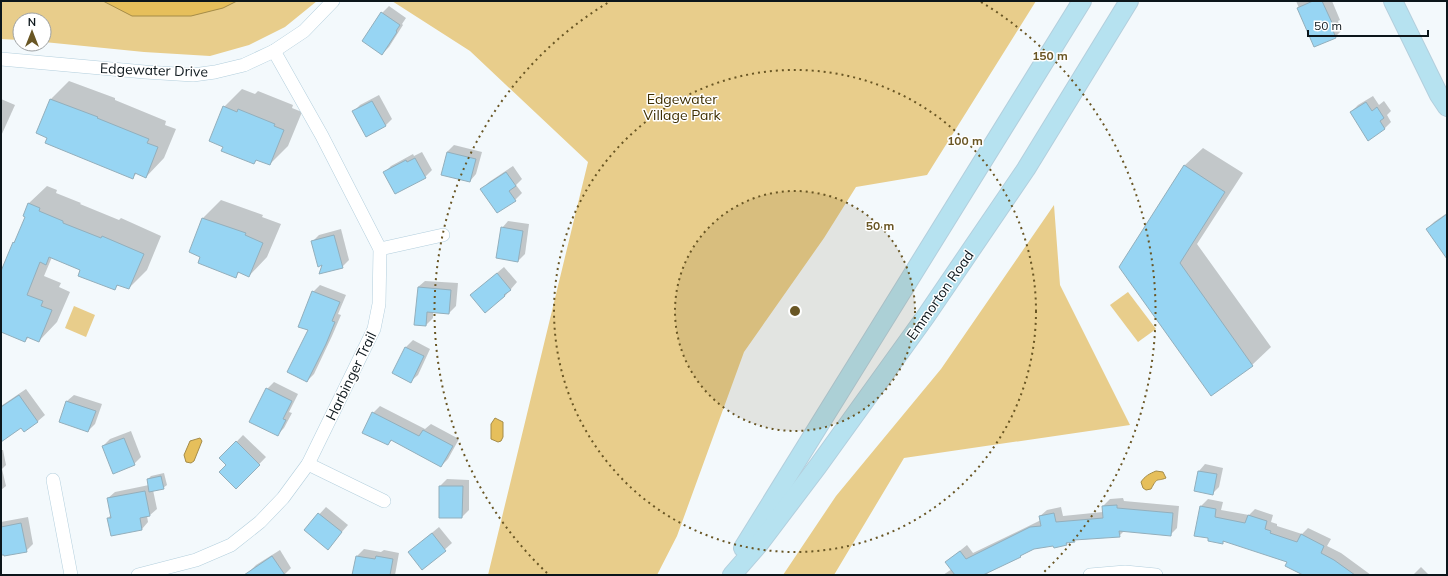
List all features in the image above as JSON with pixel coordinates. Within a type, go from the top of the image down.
[{"type":"main road","points":[[726,575],[1082,1]]},
{"type":"main road","name":"Emmorton Road","points":[[732,575],[759,544],[804,484],[926,316],[1026,169],[1129,1]]},
{"type":"main road","points":[[1393,1],[1439,95],[1447,107]]},
{"type":"street","name":"Edgewater Drive","points":[[1,59],[193,75],[216,72],[244,65],[274,51],[304,31],[333,1]]},
{"type":"street","name":"Harbinger Trail","points":[[138,575],[196,560],[231,545],[260,522],[283,498],[308,464],[374,329],[379,304],[380,249],[322,136],[274,51]]},
{"type":"street","points":[[380,249],[443,235]]},
{"type":"street","points":[[308,464],[384,500]]},
{"type":"street","points":[[53,480],[71,575]]},
{"type":"street","points":[[1090,575],[1125,572],[1156,575]]},
{"type":"green space","points":[[1,1],[317,1],[285,27],[249,45],[210,56],[144,52],[52,43],[52,12],[12,12],[12,40],[1,39]]},
{"type":"green space","name":"Edgewater Village Park","points":[[392,1],[1036,1],[927,175],[856,187],[824,238],[744,352],[677,536],[657,575],[488,575],[588,162],[470,51]]},
{"type":"green space","points":[[1054,205],[1060,285],[1130,425],[904,458],[834,575],[783,575],[836,496],[941,369]]},
{"type":"green space","points":[[1128,292],[1156,329],[1138,342],[1110,305]]},
{"type":"green space","points":[[74,306],[95,315],[86,337],[65,328]]},
{"type":"shaded area","points":[[103,1],[237,1],[223,8],[191,16],[132,16]]},
{"type":"shaded area","points":[[495,418],[503,422],[503,437],[501,441],[498,442],[491,439],[491,424]]},
{"type":"shaded area","points":[[200,438],[202,441],[194,461],[191,463],[186,462],[184,455],[190,441]]},
{"type":"shaded area","points":[[1156,471],[1163,472],[1166,478],[1157,480],[1151,489],[1146,490],[1143,488],[1141,482],[1147,475]]},
{"type":"building","points":[[1313,1],[1322,1],[1334,27],[1332,28],[1336,38],[1314,47],[1297,8]]},
{"type":"building","points":[[381,12],[400,25],[382,55],[362,41]]},
{"type":"building","points":[[50,99],[98,117],[97,118],[149,139],[147,143],[158,147],[146,178],[135,173],[133,179],[45,143],[47,138],[36,133]]},
{"type":"building","points":[[372,101],[386,126],[366,137],[352,111]]},
{"type":"building","points":[[1366,102],[1372,111],[1377,107],[1384,118],[1380,121],[1385,129],[1368,141],[1350,112]]},
{"type":"building","points":[[223,106],[237,112],[238,109],[275,124],[274,126],[284,130],[270,165],[256,160],[254,164],[221,151],[223,147],[209,141]]},
{"type":"building","points":[[447,152],[476,159],[470,182],[441,175]]},
{"type":"building","points":[[415,158],[426,178],[395,194],[383,172],[406,160],[407,162]]},
{"type":"building","points":[[1184,165],[1225,192],[1180,263],[1253,366],[1211,396],[1119,267]]},
{"type":"building","points":[[506,172],[516,186],[509,191],[516,201],[497,213],[480,189]]},
{"type":"building","points":[[28,203],[40,208],[39,211],[63,221],[63,223],[101,238],[102,236],[144,254],[129,289],[117,285],[115,290],[78,276],[80,270],[49,257],[46,265],[40,262],[27,295],[43,301],[41,306],[52,310],[39,342],[27,337],[25,342],[1,332],[1,271],[25,217],[23,216]]},
{"type":"building","points":[[1447,214],[1447,259],[1426,229]]},
{"type":"building","points":[[202,218],[246,233],[245,235],[263,243],[249,277],[238,272],[236,278],[198,263],[200,257],[189,252]]},
{"type":"building","points":[[501,227],[523,231],[518,262],[496,258]]},
{"type":"building","points":[[334,235],[343,268],[319,274],[322,265],[318,267],[311,241]]},
{"type":"building","points":[[497,273],[511,290],[485,313],[470,295]]},
{"type":"building","points":[[418,287],[451,290],[449,314],[427,312],[426,326],[414,325]]},
{"type":"building","points":[[312,291],[340,302],[332,321],[335,322],[326,344],[307,382],[287,372],[308,330],[298,327]]},
{"type":"building","points":[[405,347],[424,356],[411,383],[392,373]]},
{"type":"building","points":[[266,388],[292,401],[283,419],[286,420],[278,436],[249,422]]},
{"type":"building","points":[[19,395],[38,422],[24,432],[21,428],[1,442],[1,407]]},
{"type":"building","points":[[66,401],[96,411],[88,432],[59,422]]},
{"type":"building","points":[[372,412],[419,436],[423,430],[453,446],[441,467],[391,440],[388,445],[362,433]]},
{"type":"building","points":[[124,438],[135,465],[113,474],[102,446]]},
{"type":"building","points":[[236,441],[260,465],[236,489],[219,472],[226,465],[219,458]]},
{"type":"building","points":[[1198,471],[1217,474],[1213,495],[1194,491]]},
{"type":"building","points":[[161,476],[164,489],[149,492],[147,479]]},
{"type":"building","points":[[439,486],[463,486],[462,518],[439,518]]},
{"type":"building","points":[[145,491],[150,516],[140,518],[142,530],[111,536],[107,518],[111,518],[107,498]]},
{"type":"building","points":[[1117,505],[1117,508],[1173,513],[1171,536],[1119,531],[1120,537],[1074,540],[1075,542],[1066,543],[1067,545],[1054,548],[1053,546],[1034,549],[1020,556],[1021,557],[983,575],[955,575],[945,562],[960,551],[966,559],[1030,527],[1041,526],[1039,516],[1054,513],[1056,522],[1103,518],[1102,506]]},
{"type":"building","points":[[1200,506],[1216,509],[1215,517],[1245,523],[1248,515],[1267,521],[1265,529],[1271,531],[1270,533],[1297,542],[1301,534],[1324,546],[1321,553],[1355,575],[1303,575],[1285,566],[1287,562],[1223,541],[1223,544],[1208,541],[1208,538],[1194,536]]},
{"type":"building","points":[[318,513],[342,532],[328,550],[304,530]]},
{"type":"building","points":[[21,523],[27,552],[4,556],[1,555],[1,527]]},
{"type":"building","points":[[432,533],[446,551],[422,570],[408,552]]},
{"type":"building","points":[[272,556],[285,575],[244,575]]},
{"type":"building","points":[[356,556],[375,559],[376,556],[393,559],[390,575],[352,575]]}]
